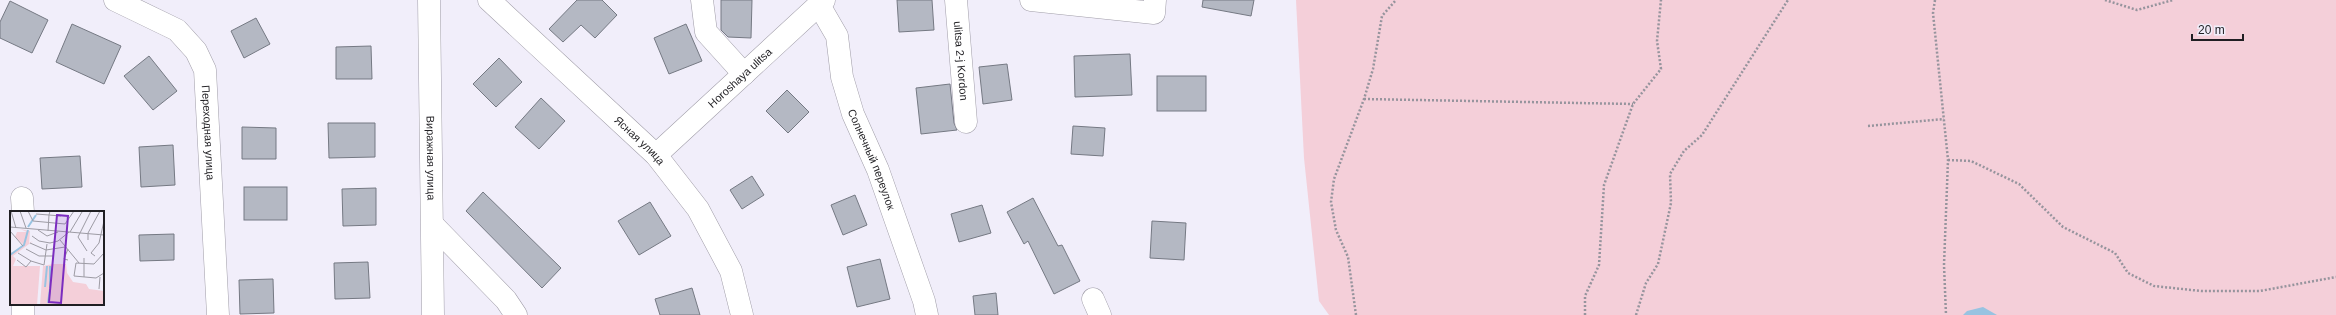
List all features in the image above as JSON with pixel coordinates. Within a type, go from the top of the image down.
[{"type":"street","name":"Переходная улица","points":[[115,0],[177,30],[196,51],[206,70],[218,315]]},
{"type":"street","name":"Виражная улица","points":[[429,0],[432,315]]},
{"type":"street","name":"Ясная улица","points":[[489,0],[656,155],[702,216],[731,271],[742,315]]},
{"type":"street","points":[[702,0],[706,32],[744,74]]},
{"type":"street","name":"ulitsa 2-j Kordon","points":[[956,0],[966,122]]},
{"type":"street","points":[[1031,0],[1154,13],[1155,0]]},
{"type":"street","name":"Horoshaya ulitsa","points":[[656,155],[822,2]]},
{"type":"street","name":"Солнечный переулок","points":[[822,2],[837,36],[842,77],[853,114],[878,170],[924,301],[927,315]]},
{"type":"street","points":[[432,226],[506,300],[516,315]]},
{"type":"path","points":[[1356,315],[1348,256],[1336,230],[1331,202],[1334,179],[1364,99],[1373,69],[1382,16],[1396,0]]},
{"type":"path","points":[[1585,315],[1585,296],[1599,265],[1604,185],[1633,104],[1661,68],[1658,40],[1661,0]]},
{"type":"path","points":[[1636,315],[1646,283],[1658,264],[1671,203],[1670,174],[1684,151],[1702,135],[1788,0]]},
{"type":"path","points":[[1935,0],[1933,13],[1940,66],[1948,160],[1944,265],[1946,315]]},
{"type":"path","points":[[2105,0],[2137,10],[2173,0]]},
{"type":"path","points":[[1364,99],[1633,104]]},
{"type":"path","points":[[1868,126],[1944,119]]},
{"type":"path","points":[[1948,160],[1971,161],[2019,184],[2063,227],[2115,253],[2128,273],[2154,286],[2201,291],[2260,291],[2336,277]]},
{"type":"shaded area","points":[[1296,0],[2336,0],[2336,315],[1329,315],[1319,301],[1304,158]]},
{"type":"water","points":[[1983,307],[1997,315],[1963,315],[1967,311]]},
{"type":"building","points":[[577,0],[602,0],[617,15],[595,38],[581,25],[563,42],[549,29]]},
{"type":"building","points":[[721,0],[752,0],[751,38],[728,37],[721,30]]},
{"type":"building","points":[[897,0],[932,0],[934,30],[899,32]]},
{"type":"building","points":[[1203,0],[1254,0],[1251,16],[1202,7]]},
{"type":"building","points":[[10,1],[48,20],[32,53],[0,38],[0,22]]},
{"type":"building","points":[[256,18],[270,44],[244,58],[231,31]]},
{"type":"building","points":[[72,24],[121,46],[104,84],[56,62]]},
{"type":"building","points":[[686,24],[702,61],[669,74],[654,38]]},
{"type":"building","points":[[371,46],[372,79],[336,79],[336,47]]},
{"type":"building","points":[[1130,54],[1132,95],[1075,97],[1074,56]]},
{"type":"building","points":[[149,56],[177,91],[153,110],[124,76]]},
{"type":"building","points":[[499,58],[522,82],[496,107],[473,84]]},
{"type":"building","points":[[1007,64],[1012,100],[983,104],[979,67]]},
{"type":"building","points":[[1157,76],[1206,76],[1206,111],[1157,111]]},
{"type":"building","points":[[950,84],[954,123],[957,130],[921,134],[916,88]]},
{"type":"building","points":[[787,90],[809,112],[788,133],[766,111]]},
{"type":"building","points":[[541,98],[565,121],[539,149],[515,127]]},
{"type":"building","points":[[328,123],[375,123],[375,157],[329,158]]},
{"type":"building","points":[[1073,126],[1105,128],[1103,156],[1071,154]]},
{"type":"building","points":[[242,127],[276,128],[276,159],[242,159]]},
{"type":"building","points":[[173,145],[175,185],[141,187],[139,147]]},
{"type":"building","points":[[80,156],[82,187],[42,189],[40,158]]},
{"type":"building","points":[[752,176],[764,195],[742,209],[730,190]]},
{"type":"building","points":[[244,187],[287,187],[287,220],[244,220]]},
{"type":"building","points":[[376,188],[376,225],[343,226],[342,189]]},
{"type":"building","points":[[483,192],[561,268],[542,288],[466,211]]},
{"type":"building","points":[[855,195],[867,225],[843,235],[831,205]]},
{"type":"building","points":[[1033,198],[1058,246],[1062,245],[1080,281],[1054,294],[1028,241],[1024,244],[1007,212]]},
{"type":"building","points":[[650,202],[671,236],[639,255],[618,221]]},
{"type":"building","points":[[982,205],[991,233],[959,242],[951,214]]},
{"type":"building","points":[[1152,221],[1186,223],[1184,260],[1150,258]]},
{"type":"building","points":[[174,234],[174,260],[140,261],[139,235]]},
{"type":"building","points":[[880,259],[890,299],[857,307],[847,267]]},
{"type":"building","points":[[368,262],[370,298],[335,299],[334,263]]},
{"type":"building","points":[[273,279],[274,313],[240,314],[239,280]]},
{"type":"building","points":[[692,288],[700,315],[660,315],[655,299]]},
{"type":"building","points":[[996,293],[998,315],[975,315],[973,296]]}]
